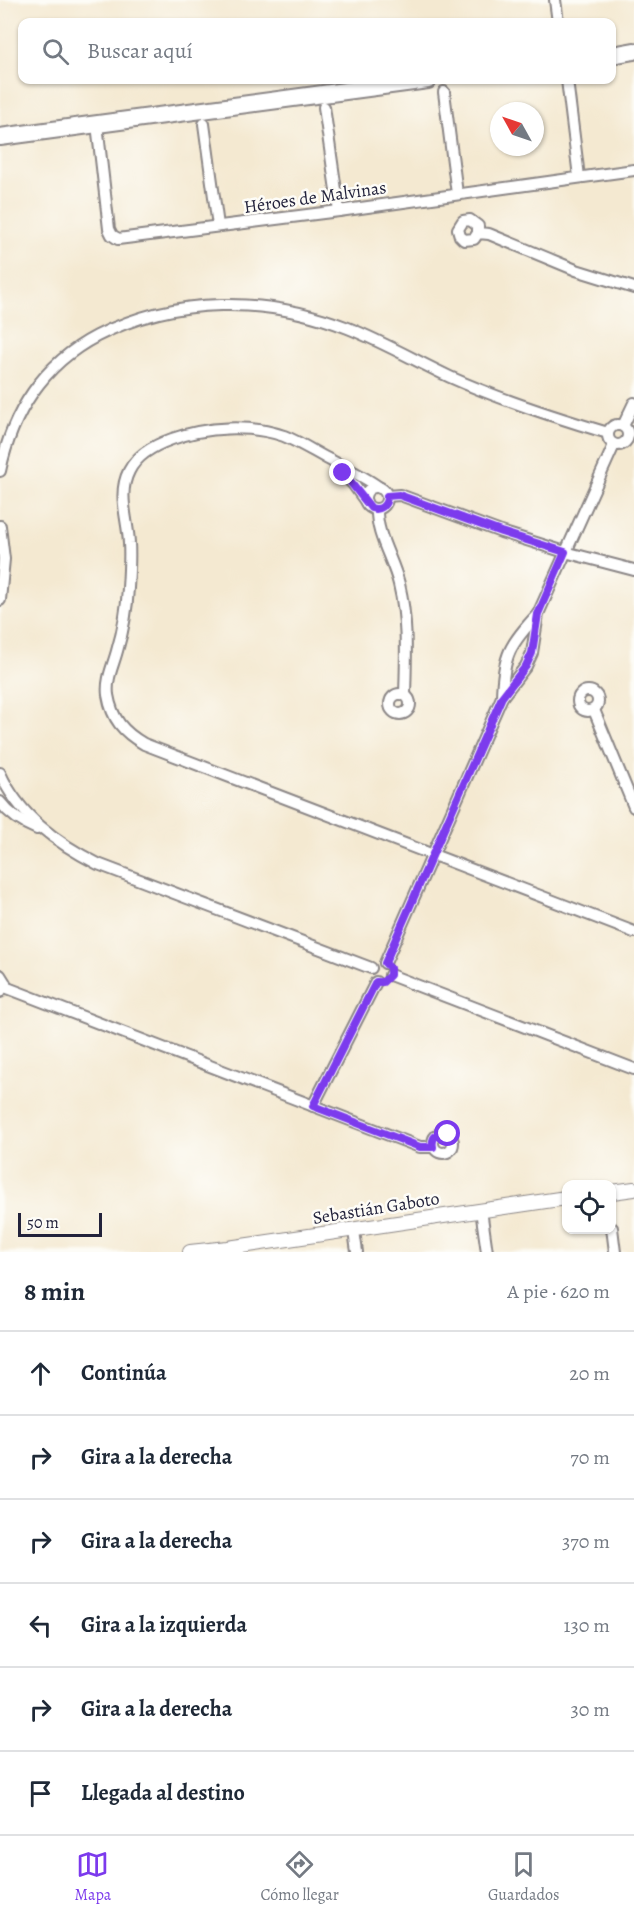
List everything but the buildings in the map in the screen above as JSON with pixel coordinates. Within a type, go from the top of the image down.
[{"type":"main road","points":[[616,54],[634,51]]},
{"type":"main road","points":[[0,137],[398,84]]},
{"type":"street","points":[[555,0],[557,18]]},
{"type":"street","points":[[567,84],[579,177]]},
{"type":"street","points":[[444,92],[457,194]]},
{"type":"street","points":[[324,107],[339,211]]},
{"type":"street","name":"Héroes de Malvinas","points":[[97,124],[109,229],[111,235],[118,238],[339,211],[634,170]]},
{"type":"street","points":[[204,124],[218,226]]},
{"type":"street","points":[[478,234],[489,234],[576,270],[634,288]]},
{"type":"street","points":[[0,471],[10,434],[19,412],[31,393],[70,353],[89,340],[130,321],[179,309],[213,306],[256,305],[319,318],[350,329],[489,394],[608,433]]},
{"type":"street","points":[[623,426],[634,403]]},
{"type":"street","points":[[613,426],[623,426],[631,439],[620,446],[614,445],[609,441],[608,433],[613,426]]},
{"type":"street","points":[[322,456],[353,484],[371,508],[376,509],[385,505],[383,492],[368,479],[283,436],[257,430],[229,429],[181,436],[156,446],[137,460],[129,470],[124,492],[129,541],[128,588],[123,628],[107,684],[110,703],[119,726],[144,744],[634,932]]},
{"type":"street","points":[[385,963],[502,697],[526,666],[532,653],[538,614],[614,445]]},
{"type":"street","points":[[366,502],[367,491],[374,487],[501,532],[634,570]]},
{"type":"street","points":[[376,509],[377,521],[394,566],[402,596],[407,635],[405,695]]},
{"type":"street","points":[[0,526],[4,559],[0,600]]},
{"type":"street","points":[[502,697],[503,673],[507,658],[520,633],[538,614]]},
{"type":"street","points":[[594,710],[634,807]]},
{"type":"street","points":[[1,778],[31,819],[50,836]]},
{"type":"street","points":[[0,802],[21,822],[98,864],[371,968]]},
{"type":"street","points":[[378,962],[385,963],[390,968],[390,975],[383,982],[376,982],[371,977],[371,968],[378,962]]},
{"type":"street","points":[[0,975],[4,980],[2,990],[420,1147],[433,1147]]},
{"type":"street","points":[[390,975],[634,1069]]},
{"type":"street","points":[[313,1106],[376,982]]},
{"type":"street","points":[[616,1191],[634,1189]]},
{"type":"street","name":"Sebastián Gaboto","points":[[190,1252],[229,1250],[562,1199]]},
{"type":"street","points":[[481,1210],[487,1252]]},
{"type":"street","points":[[354,1230],[357,1252]]},
{"type":"street","points":[[613,1234],[615,1252]]},
{"type":"route","points":[[343,473],[371,508],[376,509],[385,505],[387,496],[399,495],[454,516],[565,552],[538,614],[532,653],[526,666],[502,697],[385,963],[390,968],[390,975],[386,981],[376,982],[313,1106],[420,1147],[433,1147],[432,1142],[435,1136],[441,1133],[448,1134]]}]
